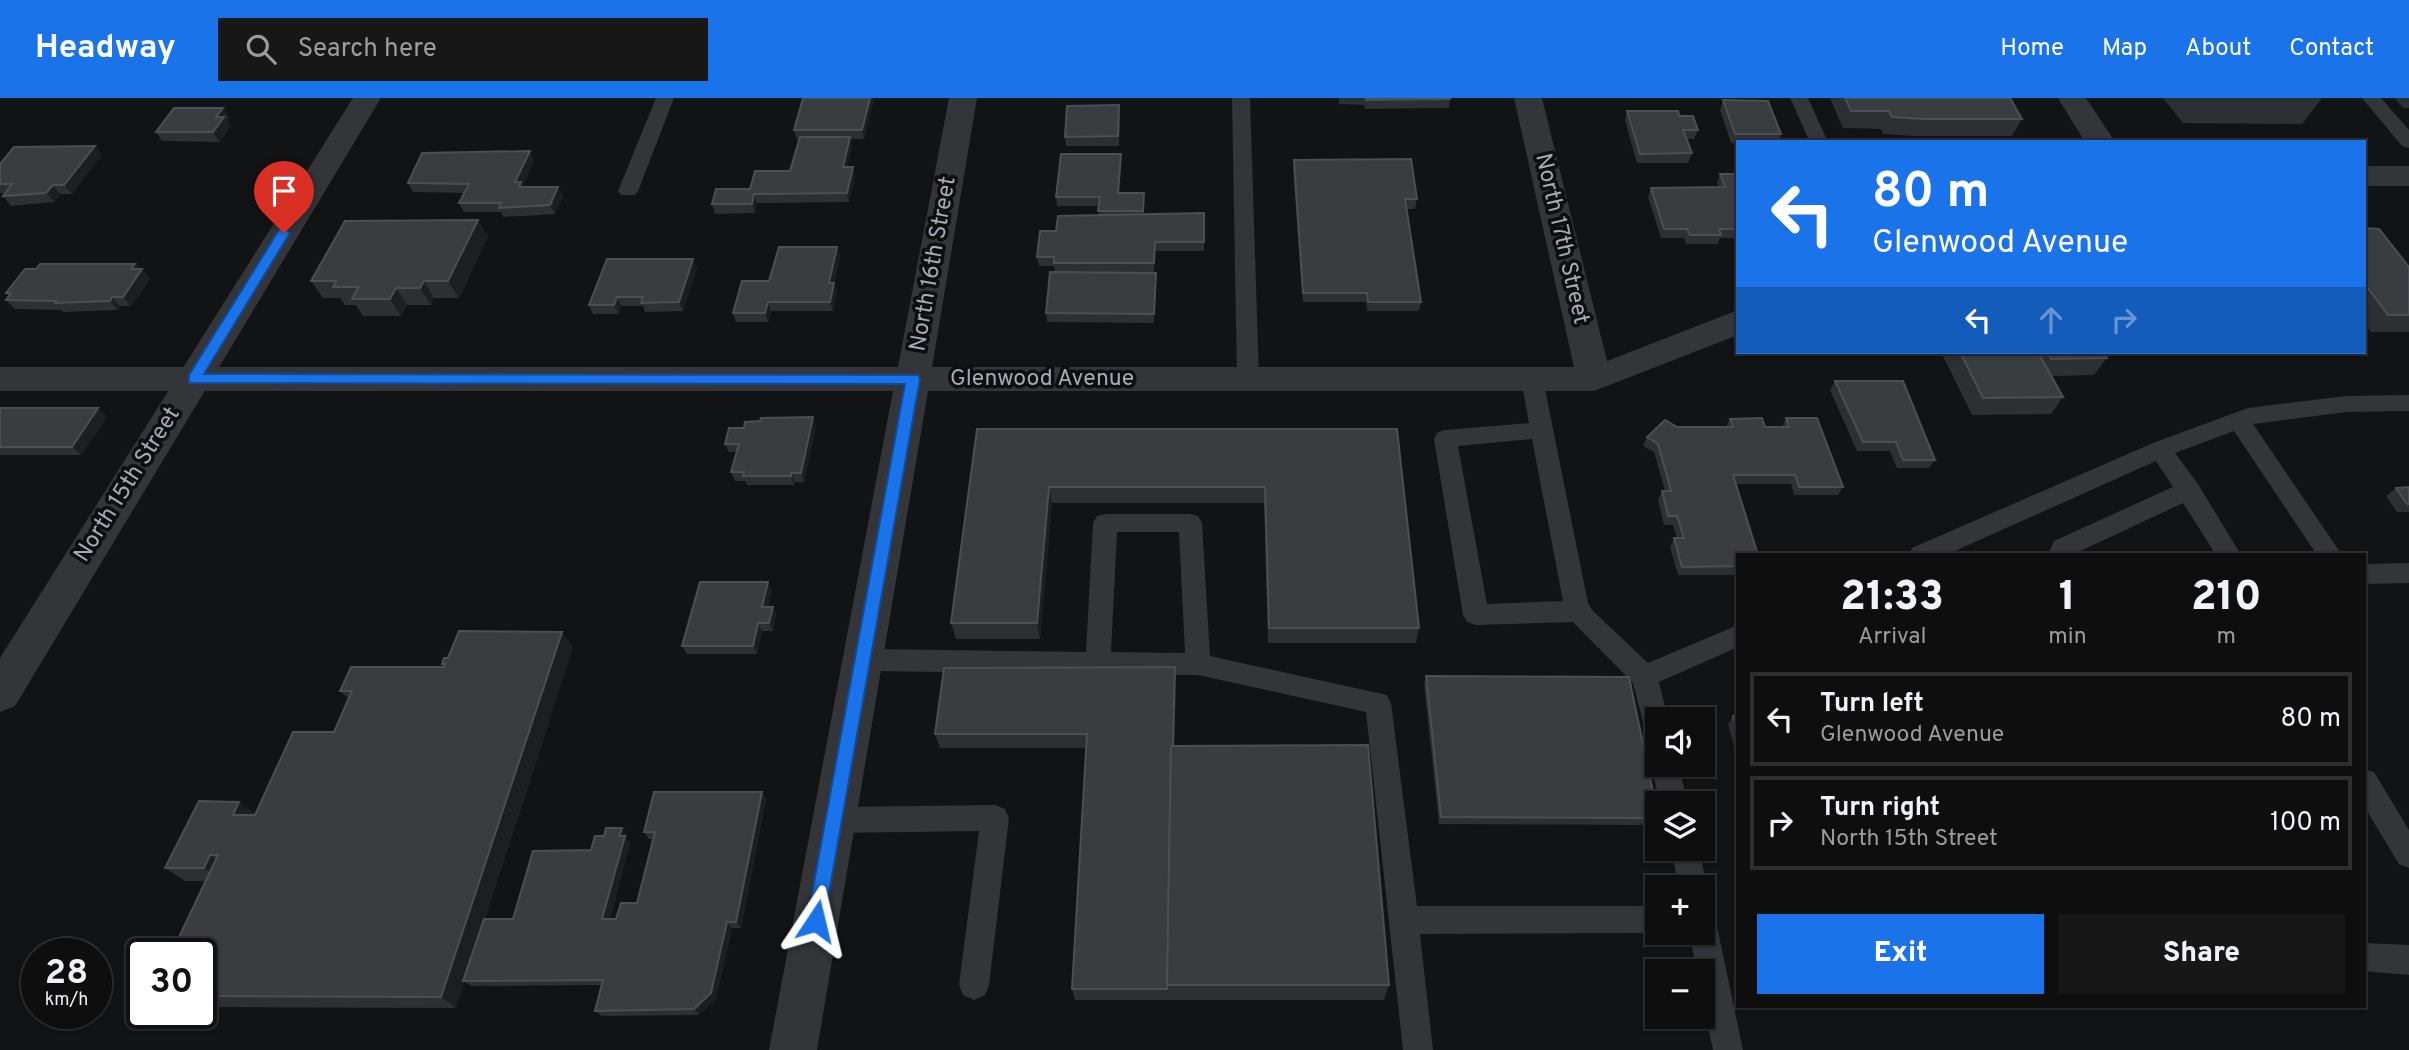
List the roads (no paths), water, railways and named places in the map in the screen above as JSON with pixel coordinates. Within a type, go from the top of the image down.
[{"type":"street","name":"North 15th Street","points":[[0,694],[367,98]]},
{"type":"street","name":"North 16th Street","points":[[793,1050],[963,98]]},
{"type":"street","name":"North 17th Street","points":[[1528,98],[1594,379]]},
{"type":"street","points":[[2072,98],[2099,140]]},
{"type":"street","points":[[2366,176],[2409,176]]},
{"type":"street","name":"Glenwood Avenue","points":[[0,379],[1594,379],[1736,323]]},
{"type":"lane","points":[[628,191],[665,98]]},
{"type":"lane","points":[[1241,98],[1248,379]]},
{"type":"lane","points":[[1799,98],[1818,140]]},
{"type":"lane","points":[[2371,98],[2409,142]]},
{"type":"lane","points":[[1532,379],[1580,611],[1591,631],[1625,657],[1644,677],[1651,707]]},
{"type":"lane","points":[[1926,553],[2161,449],[2256,414],[2291,408],[2409,403]]},
{"type":"lane","points":[[2239,420],[2329,553]]},
{"type":"lane","points":[[1542,430],[1445,439],[1476,615],[1580,611]]},
{"type":"lane","points":[[2161,449],[2190,490],[2228,553]]},
{"type":"lane","points":[[2061,553],[2063,548],[2190,490]]},
{"type":"lane","points":[[1098,662],[1105,523],[1190,523],[1198,664]]},
{"type":"lane","points":[[2366,573],[2409,573]]},
{"type":"lane","points":[[1644,677],[1736,636]]},
{"type":"lane","points":[[864,660],[1198,664],[1378,703],[1418,1050]]},
{"type":"lane","points":[[2366,783],[2409,855]]},
{"type":"lane","points":[[834,820],[995,818],[974,985]]},
{"type":"lane","points":[[1404,920],[1645,920]]},
{"type":"lane","points":[[1706,945],[1728,1050]]},
{"type":"lane","points":[[2366,957],[2409,960]]}]
